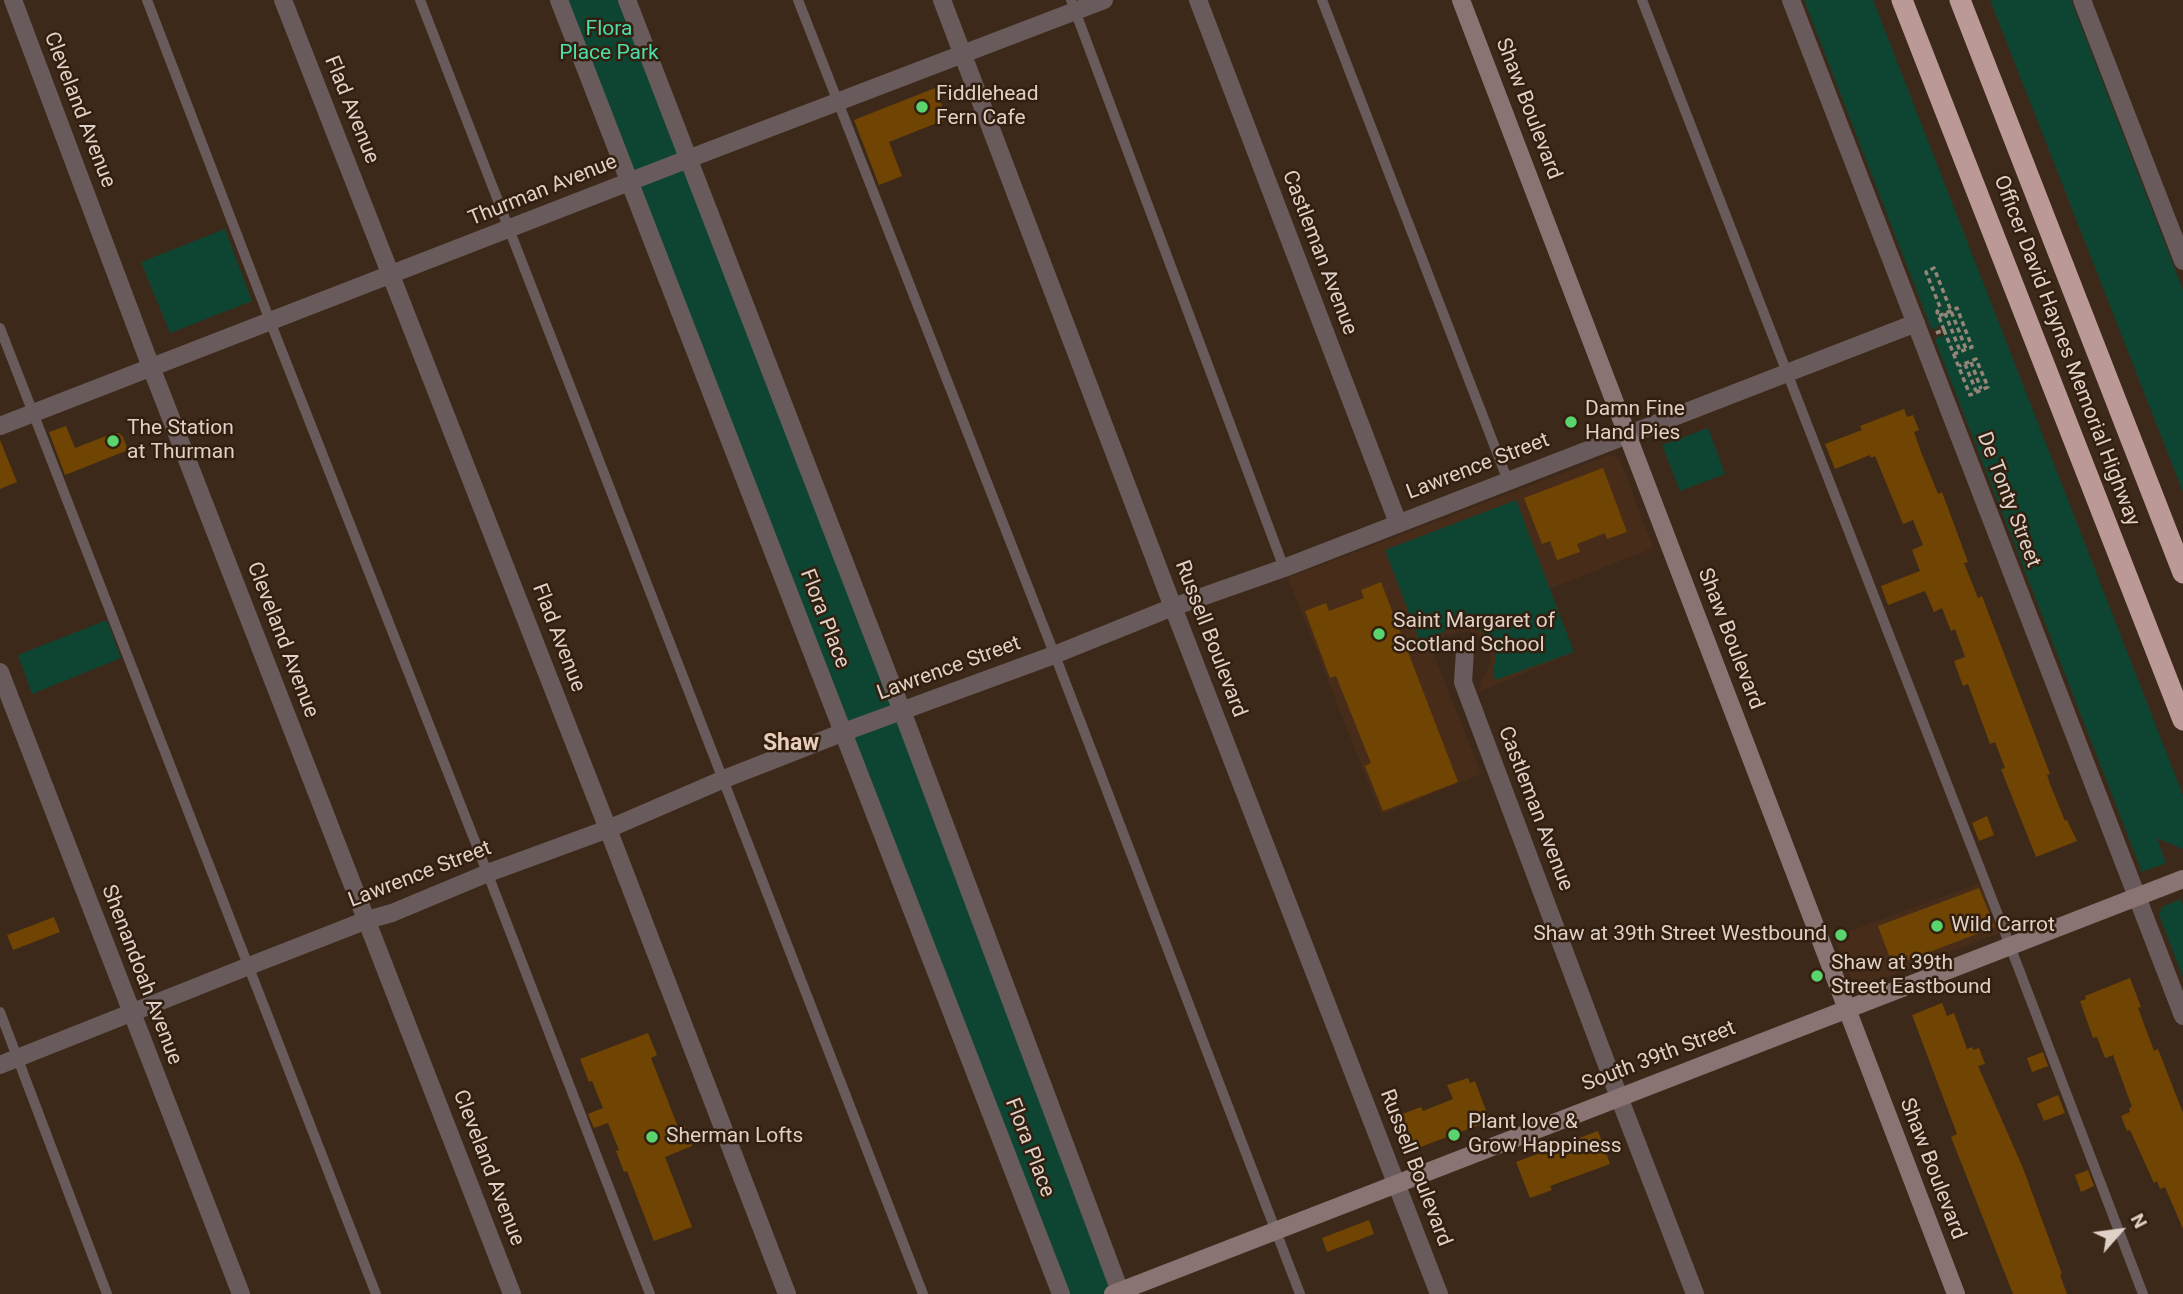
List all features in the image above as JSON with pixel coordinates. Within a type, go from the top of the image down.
[{"type":"highway","name":"Officer David Haynes Memorial Highway","points":[[1902,0],[2183,720]]},
{"type":"highway","name":"Officer David Haynes Memorial Highway","points":[[1960,0],[2183,573]]},
{"type":"street","name":"Cleveland Avenue","points":[[13,0],[151,367],[512,1294]]},
{"type":"street","name":"Flad Avenue","points":[[283,0],[608,828],[787,1294]]},
{"type":"street","name":"Flora Place","points":[[559,0],[1061,1294]]},
{"type":"street","name":"Flora Place","points":[[627,0],[902,711],[1118,1293]]},
{"type":"street","name":"Russell Boulevard","points":[[943,0],[1173,607],[1439,1294]]},
{"type":"street","name":"Thurman Avenue","points":[[0,426],[629,181],[964,54],[1073,6],[1104,0]]},
{"type":"street","name":"Castleman Avenue","points":[[1198,0],[1398,523]]},
{"type":"street","name":"Shaw Boulevard","points":[[1461,0],[1956,1294]]},
{"type":"street","name":"De Tonty Street","points":[[1791,0],[2183,1016]]},
{"type":"street","points":[[2082,0],[2176,222],[2183,261]]},
{"type":"street","name":"Lawrence Street","points":[[0,1065],[367,920],[393,913],[844,732],[1054,655],[1173,607],[1284,568],[1916,323]]},
{"type":"street","name":"Castleman Avenue","points":[[1465,651],[1463,682],[1695,1294]]},
{"type":"street","name":"Shenandoah Avenue","points":[[0,672],[240,1294]]},
{"type":"street","name":"South 39th Street","points":[[1118,1293],[2183,879]]},
{"type":"lane","points":[[147,0],[650,1294]]},
{"type":"lane","points":[[420,0],[923,1294]]},
{"type":"lane","points":[[798,0],[1300,1294]]},
{"type":"lane","points":[[1322,0],[1508,481]]},
{"type":"lane","points":[[1642,0],[2143,1294]]},
{"type":"lane","points":[[1073,6],[1284,568]]},
{"type":"lane","points":[[0,328],[376,1294]]},
{"type":"lane","points":[[0,1012],[107,1294]]},
{"type":"path","points":[[1951,311],[1934,268],[1926,272],[1940,307],[1937,312],[1943,330],[1969,395],[1988,387],[1976,359],[1959,366]]},
{"type":"path","points":[[1939,316],[1957,308],[1972,346],[1954,354]]},
{"type":"path","points":[[1945,313],[1960,351]]},
{"type":"path","points":[[1965,364],[1976,392]]},
{"type":"path","points":[[1964,380],[1970,377]]},
{"type":"shaded area","name":"Saint Margaret of Scotland School","points":[[1610,455],[1621,462],[1653,548],[1549,589],[1574,652],[1479,692],[1491,662],[1490,651],[1485,642],[1478,634],[1468,631],[1446,635],[1439,641],[1435,658],[1481,774],[1381,815],[1288,578]]},
{"type":"shaded area","points":[[1980,883],[1999,933],[1858,988],[1854,985],[1834,937]]},
{"type":"green space","name":"Flora Place Park","points":[[559,0],[627,0],[1121,1294],[1061,1294]]},
{"type":"green space","points":[[1804,0],[1873,0],[2183,795],[2183,849],[2157,838],[2166,863],[2142,872],[1935,340],[1940,335],[1944,336],[1942,330],[1940,325],[1937,326],[1938,330],[1931,328]]},
{"type":"green space","points":[[1990,0],[2071,0],[2183,290],[2183,492]]},
{"type":"green space","points":[[225,229],[252,301],[170,333],[141,262]]},
{"type":"green space","points":[[1708,428],[1725,474],[1680,491],[1662,445]]},
{"type":"green space","points":[[1516,500],[1574,652],[1495,680],[1494,648],[1482,631],[1473,627],[1457,626],[1445,630],[1431,643],[1422,647],[1385,550]]},
{"type":"green space","points":[[107,620],[121,658],[32,694],[18,655]]},
{"type":"green space","points":[[2181,899],[2183,977],[2159,915],[2162,907]]},
{"type":"building","points":[[935,88],[947,119],[889,142],[902,176],[879,185],[854,120]]},
{"type":"building","points":[[1904,409],[1907,417],[1913,415],[1919,430],[1914,432],[1921,452],[1938,494],[1942,492],[1968,562],[1964,563],[1978,598],[1982,596],[2050,774],[2047,775],[2050,784],[2065,821],[2067,820],[2077,841],[2036,857],[2001,769],[2005,768],[1995,742],[1990,744],[1968,684],[1963,686],[1954,661],[1965,657],[1955,629],[1951,631],[1942,608],[1934,612],[1925,591],[1888,605],[1881,586],[1920,571],[1912,550],[1923,545],[1913,520],[1903,524],[1875,456],[1871,458],[1870,455],[1835,469],[1825,444],[1862,430],[1860,426]]},
{"type":"building","points":[[66,426],[75,448],[119,433],[128,450],[65,475],[49,432]]},
{"type":"building","points":[[0,440],[17,482],[0,489]]},
{"type":"building","points":[[1603,468],[1627,532],[1607,539],[1605,533],[1577,544],[1580,552],[1557,560],[1550,541],[1542,544],[1524,498]]},
{"type":"building","points":[[1381,582],[1458,782],[1383,811],[1365,766],[1371,763],[1336,676],[1330,678],[1305,611],[1326,603],[1329,611],[1364,598],[1361,590]]},
{"type":"building","points":[[1987,816],[1994,835],[1979,841],[1972,823]]},
{"type":"building","name":"Wild Carrot","points":[[1979,888],[1995,927],[1893,966],[1878,926]]},
{"type":"building","points":[[54,917],[60,932],[13,950],[7,935]]},
{"type":"building","points":[[2130,978],[2154,1051],[2158,1049],[2183,1113],[2183,1229],[2165,1187],[2160,1189],[2157,1181],[2154,1183],[2130,1130],[2127,1131],[2121,1116],[2130,1112],[2129,1108],[2132,1107],[2113,1055],[2105,1058],[2097,1037],[2093,1038],[2080,1001],[2086,999],[2085,996]]},
{"type":"building","points":[[1942,1003],[1947,1016],[1954,1013],[1967,1049],[1979,1048],[1985,1064],[1978,1066],[2023,1168],[2067,1294],[2013,1294],[1951,1137],[1957,1134],[1912,1015]]},
{"type":"building","name":"Sherman Lofts","points":[[648,1033],[657,1055],[651,1058],[678,1127],[684,1125],[692,1146],[665,1157],[692,1227],[654,1241],[627,1171],[624,1172],[608,1123],[594,1128],[588,1114],[603,1108],[580,1059]]},
{"type":"building","points":[[2043,1052],[2048,1066],[2032,1072],[2027,1058]]},
{"type":"building","points":[[1468,1078],[1470,1083],[1475,1081],[1490,1121],[1415,1149],[1402,1114],[1421,1107],[1423,1111],[1453,1099],[1447,1085]]},
{"type":"building","points":[[2058,1095],[2065,1113],[2044,1121],[2037,1104]]},
{"type":"building","points":[[1598,1131],[1610,1164],[1550,1186],[1552,1190],[1530,1198],[1516,1162]]},
{"type":"building","points":[[2088,1170],[2094,1186],[2081,1192],[2075,1175]]},
{"type":"building","points":[[1369,1220],[1374,1234],[1327,1252],[1322,1238]]},
{"type":"place","name":"Fiddlehead Fern Cafe","points":[[922,107]]},
{"type":"place","name":"Damn Fine Hand Pies","points":[[1571,422]]},
{"type":"place","name":"The Station at Thurman","points":[[113,441]]},
{"type":"place","name":"Saint Margaret of Scotland School","points":[[1379,634]]},
{"type":"place","name":"Wild Carrot","points":[[1937,926]]},
{"type":"place","name":"Shaw at 39th Street Westbound","points":[[1841,935]]},
{"type":"place","name":"Shaw at 39th Street Eastbound","points":[[1817,976]]},
{"type":"place","name":"Plant love & Grow Happiness","points":[[1454,1135]]},
{"type":"place","name":"Sherman Lofts","points":[[652,1137]]},
{"type":"district","name":"Shaw","points":[[791,744]]}]
